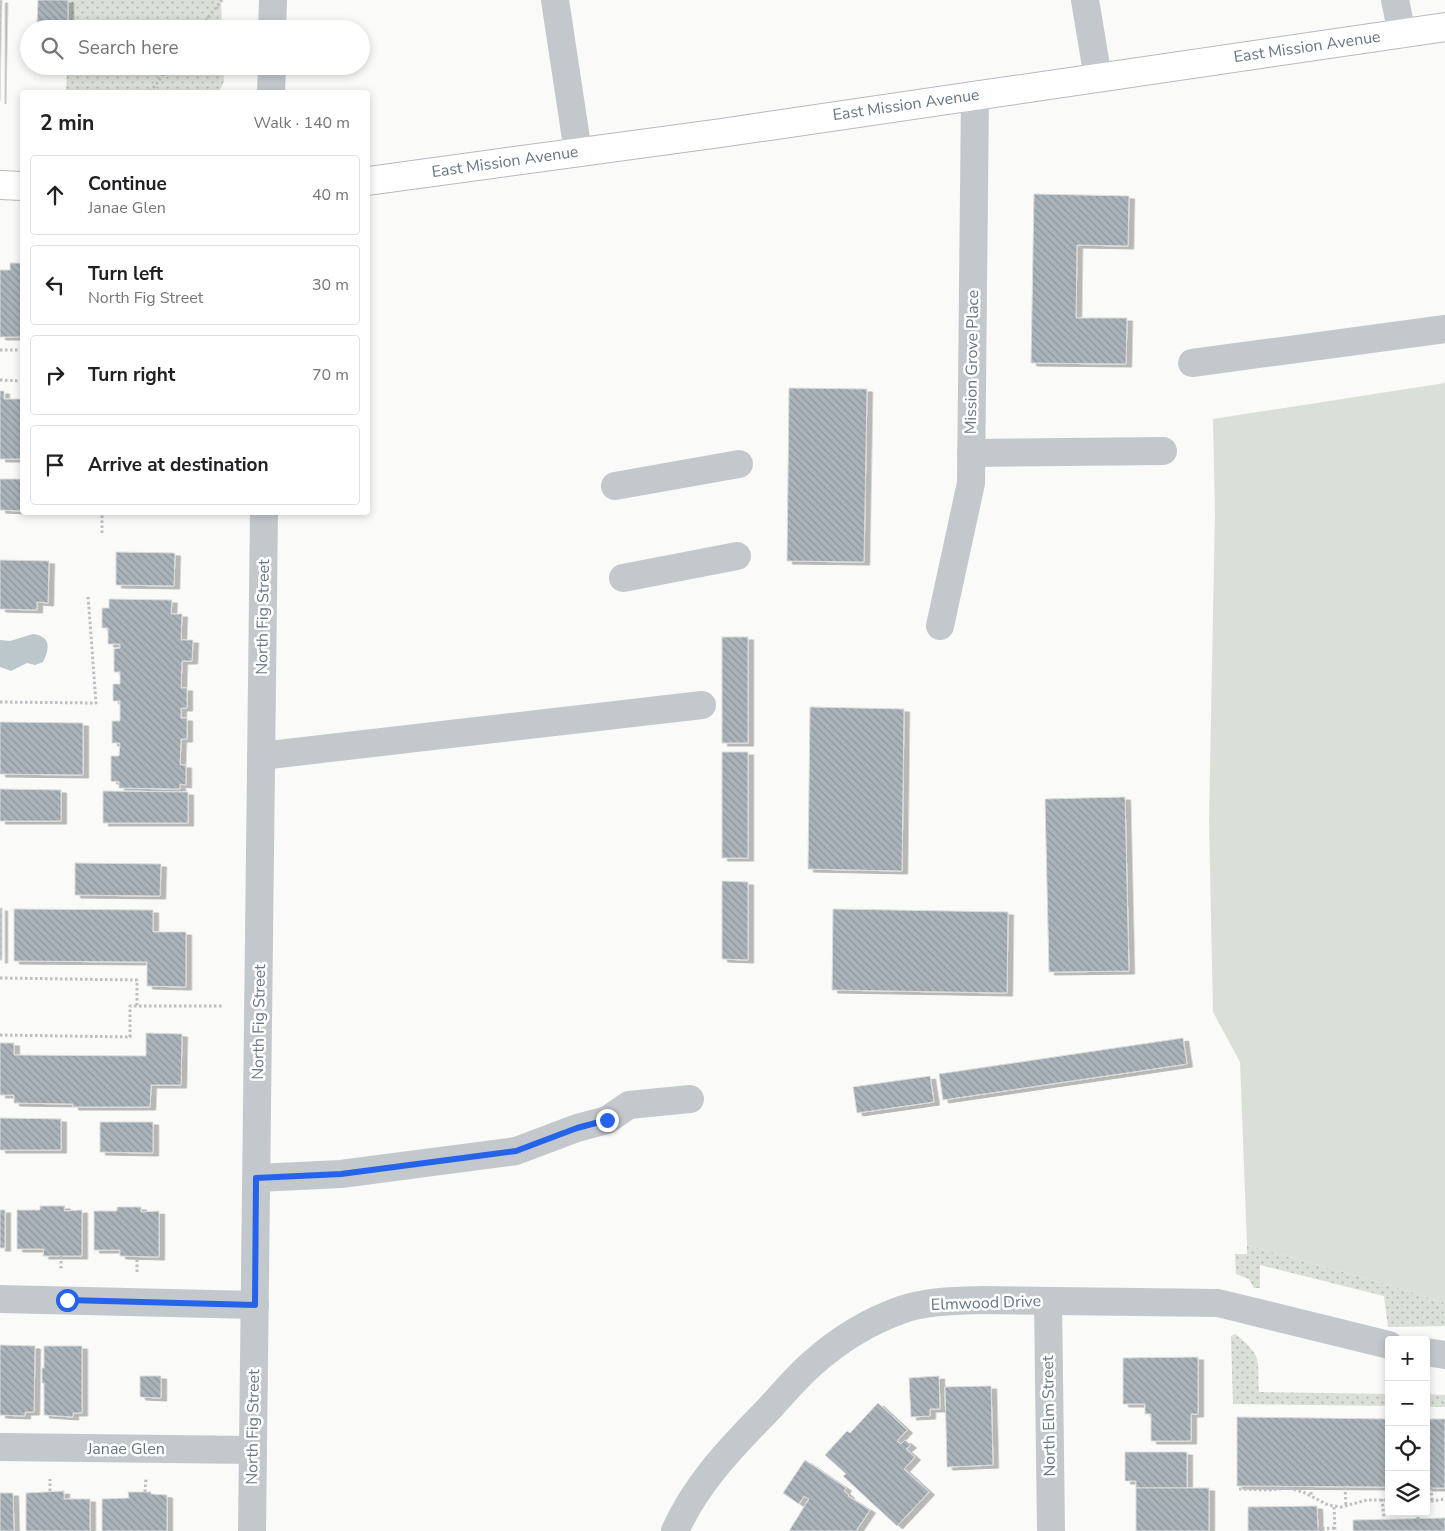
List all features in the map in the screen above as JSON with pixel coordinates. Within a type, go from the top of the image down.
[{"type":"main road","name":"East Mission Avenue","points":[[370,181],[1445,27]]},
{"type":"main road","points":[[0,185],[20,186]]},
{"type":"street","points":[[272,0],[272,20]]},
{"type":"street","points":[[555,0],[578,152]]},
{"type":"street","points":[[1085,0],[1098,78]]},
{"type":"street","points":[[1395,0],[1402,34]]},
{"type":"street","points":[[271,90],[272,75]]},
{"type":"street","name":"Mission Grove Place","points":[[940,626],[971,483],[975,95]]},
{"type":"street","points":[[1192,363],[1445,329]]},
{"type":"street","points":[[971,452],[1163,451]]},
{"type":"street","points":[[615,486],[739,464]]},
{"type":"street","name":"North Fig Street","points":[[252,1531],[264,515]]},
{"type":"street","points":[[623,578],[737,556]]},
{"type":"street","points":[[261,756],[702,705]]},
{"type":"street","points":[[256,1178],[341,1174],[516,1151],[577,1128],[607,1120],[629,1105],[690,1099]]},
{"type":"street","points":[[0,1299],[255,1305]]},
{"type":"street","name":"Elmwood Drive","points":[[675,1531],[688,1505],[718,1462],[813,1362],[873,1321],[903,1309],[936,1303],[980,1300],[1218,1303],[1385,1344]]},
{"type":"street","name":"North Elm Street","points":[[1048,1301],[1051,1531]]},
{"type":"street","points":[[1430,1353],[1445,1355]]},
{"type":"street","name":"Janae Glen","points":[[0,1447],[253,1450]]},
{"type":"path","points":[[206,20],[222,0]]},
{"type":"path","points":[[152,90],[163,75]]},
{"type":"path","points":[[0,350],[20,350]]},
{"type":"path","points":[[0,380],[20,381]]},
{"type":"path","points":[[102,515],[102,533]]},
{"type":"path","points":[[0,702],[96,703],[88,595]]},
{"type":"path","points":[[0,978],[137,980],[137,1006]]},
{"type":"path","points":[[0,1035],[130,1037],[130,1006],[224,1006]]},
{"type":"path","points":[[60,1256],[60,1276]]},
{"type":"path","points":[[137,1256],[137,1278]]},
{"type":"path","points":[[50,1491],[51,1473]]},
{"type":"path","points":[[145,1492],[146,1475]]},
{"type":"path","points":[[1311,1487],[1311,1496]]},
{"type":"path","points":[[1346,1487],[1346,1506]]},
{"type":"path","points":[[1239,1488],[1269,1490],[1288,1488],[1303,1492],[1328,1506],[1334,1507],[1368,1500],[1385,1499]]},
{"type":"path","points":[[1431,1488],[1432,1501],[1445,1499]]},
{"type":"path","points":[[1382,1499],[1384,1519]]},
{"type":"path","points":[[1318,1529],[1335,1530],[1334,1507]]},
{"type":"shaded area","points":[[67,0],[221,0],[222,20],[67,20]]},
{"type":"shaded area","points":[[67,75],[224,75],[224,81],[220,90],[66,90]]},
{"type":"shaded area","points":[[1445,383],[1445,1303],[1393,1286],[1247,1245],[1240,1062],[1213,1012],[1209,821],[1215,512],[1213,419]]},
{"type":"shaded area","points":[[33,634],[39,635],[46,640],[48,648],[43,662],[35,665],[27,663],[11,671],[0,667],[0,640],[10,641]]},
{"type":"shaded area","points":[[1247,1245],[1393,1286],[1445,1303],[1445,1326],[1388,1327],[1384,1296],[1260,1265],[1260,1288],[1254,1288],[1249,1279],[1236,1274],[1235,1254],[1247,1254]]},
{"type":"shaded area","points":[[1235,1334],[1255,1354],[1258,1365],[1259,1392],[1385,1394],[1385,1406],[1233,1404],[1231,1336]]},
{"type":"shaded area","points":[[1430,1394],[1445,1395],[1445,1407],[1430,1407]]},
{"type":"building","points":[[0,0],[2,0],[0,101]]},
{"type":"building","points":[[38,0],[68,0],[68,20],[37,20]]},
{"type":"building","points":[[1034,194],[1129,196],[1128,246],[1077,245],[1076,318],[1127,318],[1126,364],[1031,363]]},
{"type":"building","points":[[10,263],[20,263],[20,337],[0,337],[0,270],[10,270]]},
{"type":"building","points":[[789,388],[867,389],[864,562],[787,561]]},
{"type":"building","points":[[0,391],[4,391],[4,399],[20,399],[20,459],[0,459]]},
{"type":"building","points":[[0,479],[20,479],[20,511],[0,510]]},
{"type":"building","points":[[116,552],[175,553],[174,586],[116,585]]},
{"type":"building","points":[[0,560],[49,561],[48,603],[37,602],[37,610],[0,609]]},
{"type":"building","points":[[109,599],[172,600],[171,614],[182,614],[181,640],[193,640],[192,661],[182,661],[181,688],[187,688],[187,708],[181,708],[181,718],[187,718],[187,739],[181,739],[180,765],[186,765],[186,785],[180,784],[180,789],[119,788],[119,782],[111,781],[111,756],[119,756],[120,743],[112,743],[112,721],[120,721],[120,701],[113,701],[113,684],[120,684],[120,672],[114,672],[114,649],[120,648],[120,644],[108,644],[108,628],[102,628],[102,608],[109,608]]},
{"type":"building","points":[[722,637],[748,637],[748,743],[722,743]]},
{"type":"building","points":[[810,707],[904,709],[902,871],[808,869]]},
{"type":"building","points":[[0,722],[83,723],[83,775],[0,774]]},
{"type":"building","points":[[722,752],[748,752],[748,858],[722,858]]},
{"type":"building","points":[[0,789],[61,790],[61,821],[0,821]]},
{"type":"building","points":[[103,791],[188,792],[188,823],[103,823]]},
{"type":"building","points":[[1125,797],[1129,971],[1049,972],[1045,799]]},
{"type":"building","points":[[75,863],[161,864],[160,896],[75,895]]},
{"type":"building","points":[[722,881],[748,882],[748,960],[722,959]]},
{"type":"building","points":[[0,908],[2,908],[2,960],[0,960]]},
{"type":"building","points":[[14,909],[153,910],[153,932],[186,932],[186,987],[147,986],[147,962],[14,961]]},
{"type":"building","points":[[833,909],[1008,912],[1007,993],[832,990]]},
{"type":"building","points":[[146,1033],[182,1034],[181,1085],[151,1085],[150,1107],[73,1107],[73,1104],[14,1103],[14,1095],[0,1095],[0,1043],[14,1043],[14,1055],[146,1056]]},
{"type":"building","points":[[1183,1038],[1187,1064],[943,1100],[939,1074]]},
{"type":"building","points":[[930,1076],[934,1102],[857,1113],[853,1087]]},
{"type":"building","points":[[0,1118],[61,1119],[61,1150],[0,1150]]},
{"type":"building","points":[[100,1122],[153,1122],[153,1153],[100,1152]]},
{"type":"building","points":[[40,1206],[65,1206],[64,1211],[82,1210],[82,1256],[43,1256],[44,1249],[17,1249],[17,1210],[40,1210]]},
{"type":"building","points":[[117,1207],[141,1207],[141,1212],[159,1211],[159,1257],[120,1256],[120,1250],[94,1250],[94,1211],[117,1211]]},
{"type":"building","points":[[0,1210],[5,1210],[5,1248],[0,1248]]},
{"type":"building","points":[[0,1345],[35,1346],[34,1412],[25,1412],[25,1416],[0,1415]]},
{"type":"building","points":[[44,1346],[82,1346],[82,1413],[73,1413],[73,1417],[44,1415],[42,1368],[44,1368]]},
{"type":"building","points":[[1198,1357],[1198,1414],[1191,1414],[1191,1441],[1151,1441],[1151,1414],[1145,1414],[1145,1404],[1123,1404],[1123,1358]]},
{"type":"building","points":[[140,1376],[161,1376],[161,1398],[140,1397]]},
{"type":"building","points":[[939,1376],[940,1409],[930,1409],[930,1416],[911,1417],[909,1378]]},
{"type":"building","points":[[991,1386],[993,1465],[947,1467],[945,1387]]},
{"type":"building","points":[[878,1403],[907,1430],[897,1441],[901,1444],[905,1440],[911,1445],[906,1449],[915,1457],[904,1469],[929,1492],[897,1526],[843,1476],[846,1474],[825,1455],[847,1431],[850,1433]]},
{"type":"building","points":[[1237,1417],[1385,1419],[1385,1487],[1237,1486]]},
{"type":"building","points":[[1430,1419],[1445,1419],[1445,1488],[1430,1488]]},
{"type":"building","points":[[1125,1452],[1187,1452],[1187,1488],[1136,1488],[1136,1481],[1125,1481]]},
{"type":"building","points":[[805,1460],[846,1488],[844,1491],[848,1496],[870,1510],[856,1531],[789,1531],[809,1499],[804,1496],[799,1504],[783,1493]]},
{"type":"building","points":[[1136,1488],[1209,1488],[1209,1531],[1136,1531]]},
{"type":"building","points":[[64,1491],[64,1499],[90,1499],[90,1531],[26,1531],[26,1493]]},
{"type":"building","points":[[128,1492],[151,1492],[151,1494],[167,1495],[167,1531],[102,1531],[102,1499],[129,1498]]},
{"type":"building","points":[[0,1493],[13,1493],[14,1531],[0,1531]]},
{"type":"building","points":[[1317,1506],[1318,1531],[1248,1531],[1248,1507]]},
{"type":"building","points":[[1445,1518],[1445,1531],[1353,1531],[1353,1520]]},
{"type":"route","points":[[67,1300],[255,1305],[256,1178],[341,1174],[516,1151],[577,1128],[607,1120]]}]
